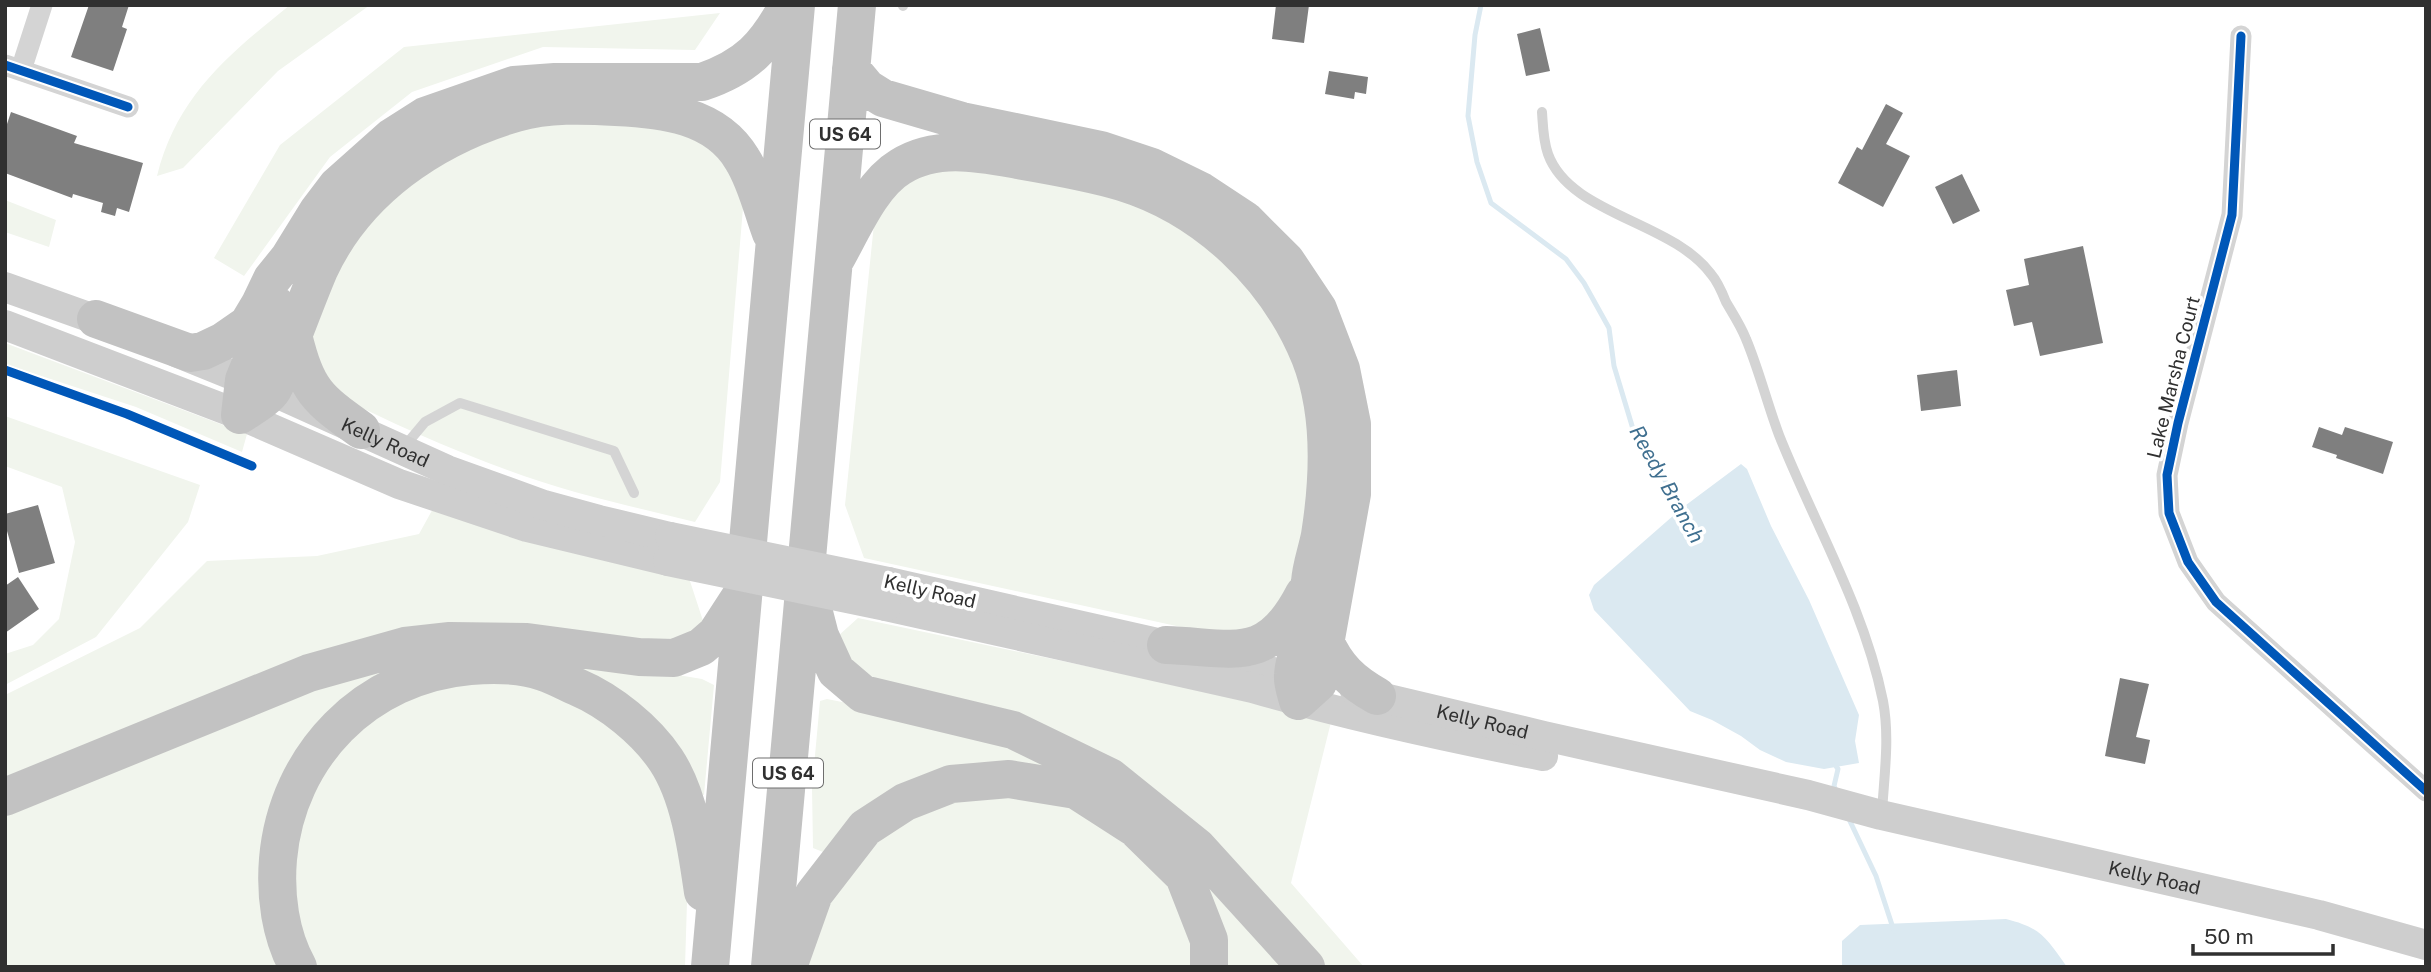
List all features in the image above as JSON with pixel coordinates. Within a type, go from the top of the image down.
[{"type":"highway","points":[[96,319],[190,353],[203,351],[234,335],[248,324],[272,279],[337,186],[392,137],[425,116],[514,85],[555,82],[702,82],[725,75],[747,61],[772,34],[788,5]]},
{"type":"highway","name":"US 64","points":[[711,956],[796,5]]},
{"type":"highway","name":"US 64","points":[[771,967],[856,5]]},
{"type":"highway","points":[[851,69],[867,88],[883,98],[962,121],[1101,150],[1152,167],[1201,191],[1245,220],[1286,261],[1318,309],[1341,369],[1352,424],[1352,494],[1325,641],[1303,687]]},
{"type":"highway","points":[[252,395],[293,335],[320,269],[337,237],[371,197],[398,171],[439,145],[517,113],[555,107],[645,108],[687,116],[706,124],[727,140],[742,158],[775,241]]},
{"type":"highway","points":[[834,262],[881,183],[900,167],[927,156],[952,151],[978,153],[1122,182],[1161,198],[1213,230],[1241,253],[1285,309],[1310,358],[1322,401],[1327,441],[1326,495],[1310,582],[1303,687]]},
{"type":"highway","points":[[252,395],[289,258]]},
{"type":"highway","points":[[293,335],[299,361],[318,397],[361,430]]},
{"type":"highway","points":[[806,580],[820,636],[836,671],[863,694],[1013,730],[1110,777],[1197,847],[1306,967]]},
{"type":"highway","points":[[1166,645],[1240,650],[1265,642],[1284,626],[1310,582]]},
{"type":"highway","points":[[5,797],[309,673],[405,646],[450,641],[527,642],[639,657],[674,658],[701,647],[716,634],[743,592]]},
{"type":"highway","points":[[1325,641],[1333,659],[1346,675],[1377,696]]},
{"type":"highway","points":[[298,967],[280,914],[277,876],[280,834],[295,788],[325,740],[361,706],[400,683],[447,668],[494,664],[542,671],[594,694],[628,717],[666,760],[684,799],[696,851],[711,956]]},
{"type":"highway","points":[[788,967],[814,894],[865,828],[905,802],[951,784],[1009,779],[1076,790],[1135,828],[1184,876],[1209,940],[1209,967]]},
{"type":"main road","name":"Kelly Road","points":[[5,287],[96,319],[252,395],[399,484],[479,512],[571,539],[669,549],[887,594],[1166,645],[1480,744],[1753,796],[1881,815]]},
{"type":"main road","name":"Kelly Road","points":[[5,325],[252,395],[361,430],[447,470],[544,505],[609,523],[669,549]]},
{"type":"main road","name":"Kelly Road","points":[[887,594],[1253,688],[1303,687],[1377,696],[1544,737],[1808,795],[1881,815],[2319,915],[2426,945]]},
{"type":"street","points":[[42,5],[13,68],[128,107]]},
{"type":"street","name":"Lake Marsha Court","points":[[2241,36],[2232,215],[2167,475],[2169,513],[2188,562],[2216,602],[2426,791]]},
{"type":"lane","points":[[1542,112],[1543,137],[1557,172],[1587,198],[1661,235],[1697,258],[1712,275],[1746,338],[1771,415],[1859,618],[1874,667],[1883,704],[1886,748],[1881,815]]},
{"type":"lane","points":[[402,449],[425,422],[460,403],[614,451],[634,493]]},
{"type":"shaded area","points":[[290,5],[370,5],[278,71],[183,168],[157,176],[177,123],[208,79]]},
{"type":"shaded area","points":[[720,13],[695,50],[543,47],[412,92],[330,157],[244,276],[214,258],[280,145],[404,47]]},
{"type":"shaded area","points":[[659,120],[703,139],[730,164],[744,196],[720,482],[695,522],[575,492],[512,472],[418,434],[327,391],[309,331],[359,230],[413,175],[521,125]]},
{"type":"shaded area","points":[[947,163],[1116,192],[1173,216],[1262,298],[1289,349],[1308,406],[1313,462],[1293,591],[1249,638],[1213,634],[864,558],[845,505],[874,224],[888,193]]},
{"type":"shaded area","points":[[5,200],[56,220],[49,247],[5,232]]},
{"type":"shaded area","points":[[5,343],[247,434],[242,452],[136,407],[5,364]]},
{"type":"shaded area","points":[[5,416],[200,485],[188,522],[96,637],[5,685],[5,654],[33,645],[59,619],[75,542],[62,487],[5,466]]},
{"type":"shaded area","points":[[1741,464],[1747,469],[1771,526],[1809,600],[1859,715],[1855,741],[1859,763],[1824,769],[1786,762],[1760,750],[1712,720],[1690,711],[1594,610],[1589,595],[1594,585],[1682,508]]},
{"type":"shaded area","points":[[435,505],[689,578],[704,624],[671,647],[453,629],[5,785],[5,695],[140,628],[207,561],[317,556],[419,534]]},
{"type":"shaded area","points":[[858,618],[1332,718],[1291,883],[1364,967],[1318,967],[1190,825],[845,664],[838,636]]},
{"type":"shaded area","points":[[551,654],[702,679],[714,685],[704,795],[697,793]]},
{"type":"shaded area","points":[[404,658],[287,778],[286,967],[5,967],[5,810],[224,719]]},
{"type":"shaded area","points":[[475,674],[571,692],[654,760],[688,869],[685,967],[310,967],[297,939],[291,836],[307,788],[374,709]]},
{"type":"shaded area","points":[[827,699],[963,726],[1064,765],[1029,768],[823,852],[813,848],[812,788],[820,701]]},
{"type":"shaded area","points":[[953,792],[1070,799],[1173,884],[1199,967],[801,967],[820,907],[869,837]]},
{"type":"shaded area","points":[[1191,856],[1289,967],[1222,967]]},
{"type":"shaded area","points":[[2006,919],[2036,930],[2067,967],[1842,967],[1842,941],[1860,925]]},
{"type":"building","points":[[89,5],[129,5],[122,27],[127,29],[113,71],[71,57]]},
{"type":"building","points":[[1276,5],[1309,5],[1304,43],[1272,39]]},
{"type":"building","points":[[1540,28],[1550,71],[1526,76],[1517,34]]},
{"type":"building","points":[[1329,71],[1368,77],[1366,94],[1355,92],[1354,99],[1325,94]]},
{"type":"building","points":[[1886,104],[1903,113],[1886,144],[1910,156],[1883,207],[1838,183],[1857,147],[1862,150]]},
{"type":"building","points":[[11,112],[77,136],[74,143],[143,163],[129,212],[117,208],[115,216],[101,212],[103,203],[73,194],[72,198],[5,173],[5,130]]},
{"type":"building","points":[[1962,174],[1980,211],[1953,224],[1935,187]]},
{"type":"building","points":[[2083,246],[2103,343],[2040,356],[2032,322],[2014,326],[2006,290],[2029,285],[2024,259]]},
{"type":"building","points":[[1957,370],[1961,406],[1921,411],[1917,375]]},
{"type":"building","points":[[2319,427],[2342,435],[2345,427],[2393,442],[2383,474],[2312,447]]},
{"type":"building","points":[[38,505],[55,563],[19,573],[5,524],[5,514]]},
{"type":"building","points":[[18,577],[39,609],[5,633],[5,586]]},
{"type":"building","points":[[2120,678],[2149,684],[2136,737],[2150,740],[2145,764],[2105,756]]},
{"type":"waterway","name":"Reedy Branch","points":[[1481,5],[1475,35],[1468,116],[1477,162],[1491,203],[1566,259],[1584,283],[1609,328],[1614,366],[1633,429],[1686,514]]},
{"type":"waterway","name":"Reedy Branch","points":[[1834,763],[1838,769],[1834,786],[1837,793]]},
{"type":"waterway","name":"Reedy Branch","points":[[1848,817],[1876,876],[1894,931]]},
{"type":"cycle path","points":[[2241,36],[2232,215],[2167,475],[2169,513],[2188,562],[2216,602],[2426,791]]},
{"type":"cycle path","points":[[5,65],[128,107]]},
{"type":"cycle path","points":[[5,370],[127,414],[252,466]]}]
